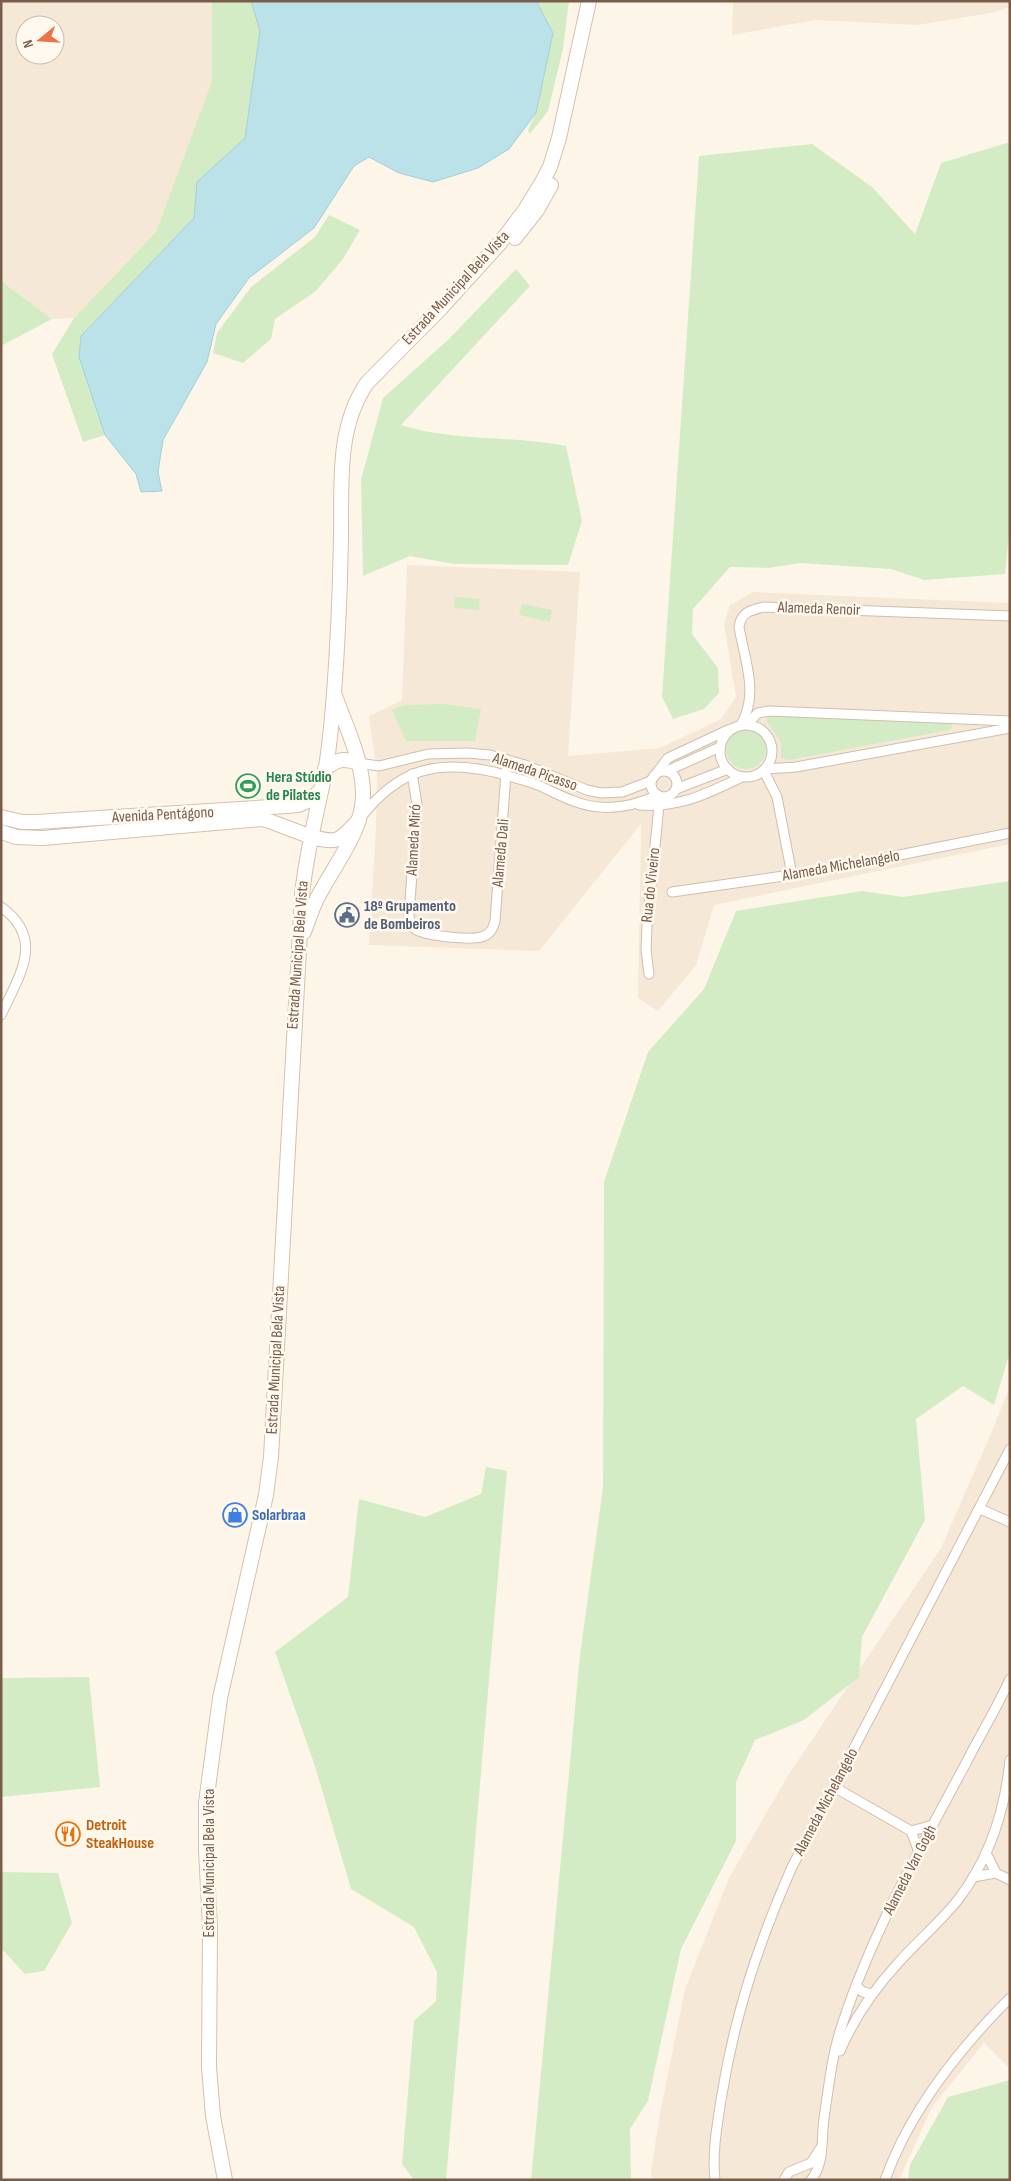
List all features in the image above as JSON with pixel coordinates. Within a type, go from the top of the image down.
[{"type":"main road","name":"Estrada Municipal Bela Vista","points":[[225,2180],[213,2116],[209,2067],[210,1928],[206,1803],[220,1698],[266,1495],[271,1456],[303,877],[325,769],[334,693],[341,535],[354,440],[362,407],[376,385],[447,314],[516,237],[546,195],[564,152],[573,108],[589,1]]},
{"type":"main road","name":"Alameda Picasso","points":[[298,949],[319,893],[340,859],[359,820],[363,793],[358,763],[334,693]]},
{"type":"main road","points":[[325,769],[334,761],[341,759],[358,763]]},
{"type":"main road","name":"Avenida Pentágono","points":[[1,817],[22,822],[36,822],[253,809],[298,805],[310,800],[321,790]]},
{"type":"main road","name":"Avenida Pentágono","points":[[1,832],[16,837],[42,838],[262,819],[276,822],[325,840],[336,840],[359,820]]},
{"type":"street","name":"Alameda Renoir","points":[[740,726],[750,702],[751,689],[739,627],[740,621],[748,611],[764,607],[1010,616]]},
{"type":"street","points":[[742,777],[728,769],[720,755],[720,747],[726,733],[758,713],[769,711],[1010,721]]},
{"type":"street","points":[[955,718],[959,728],[956,736]]},
{"type":"street","points":[[728,769],[676,789],[671,795],[659,796],[652,788],[652,780],[668,758],[740,726],[757,726],[769,737],[773,752],[765,770],[777,796],[792,875]]},
{"type":"street","name":"Alameda Picasso","points":[[359,820],[381,794],[412,774],[439,766],[457,766],[507,776],[537,785],[558,796],[586,805],[599,807],[659,806],[686,801],[742,777],[754,776],[765,770],[796,767],[956,736],[1010,728]]},
{"type":"street","points":[[652,780],[658,772],[667,771],[720,747]]},
{"type":"street","name":"Alameda Picasso","points":[[358,763],[386,765],[413,756],[447,752],[490,755],[587,790],[601,793],[622,792],[652,780]]},
{"type":"street","name":"Alameda Dali","points":[[480,938],[490,933],[495,921],[507,760]]},
{"type":"street","points":[[667,771],[676,778],[676,789]]},
{"type":"street","name":"Alameda Miró","points":[[412,774],[417,804],[410,922],[414,929],[428,935],[480,938]]},
{"type":"street","name":"Alameda Picasso","points":[[636,805],[659,796]]},
{"type":"street","name":"Rua do Viveiro","points":[[649,974],[646,950],[647,925],[659,796]]},
{"type":"street","name":"Alameda Michelangelo","points":[[672,892],[792,875],[1010,833]]},
{"type":"street","points":[[1,907],[15,918],[21,928],[26,952],[25,964],[1,1014]]},
{"type":"street","name":"Alameda Michelangelo","points":[[714,2180],[714,2155],[727,2062],[738,2013],[758,1950],[776,1903],[792,1867],[1010,1449]]},
{"type":"street","points":[[980,1509],[1010,1522]]},
{"type":"street","name":"Alameda Van Gogh","points":[[811,2180],[819,2166],[832,2069],[842,2025],[856,1986],[882,1924],[933,1825],[1008,1688],[1010,1679]]},
{"type":"street","name":"Alameda Van Gogh","points":[[832,2069],[843,2044],[872,1994],[898,1962],[958,1900],[973,1877],[986,1853],[1002,1807],[1010,1760]]},
{"type":"street","points":[[834,1788],[911,1831],[919,1852]]},
{"type":"street","points":[[911,1831],[933,1825]]},
{"type":"street","points":[[986,1853],[996,1873]]},
{"type":"street","points":[[973,1877],[996,1873],[1010,1880]]},
{"type":"street","points":[[856,1986],[863,1992],[872,1994]]},
{"type":"street","points":[[885,2180],[904,2137],[945,2071],[1010,1998]]},
{"type":"street","points":[[784,2180],[789,2172],[811,2163],[821,2147]]},
{"type":"shaded area","points":[[1,1],[212,1],[212,81],[156,232],[74,318],[52,319],[1,281]]},
{"type":"shaded area","points":[[733,1],[1010,1],[1010,7],[991,13],[917,25],[815,20],[732,35]]},
{"type":"shaded area","points":[[407,565],[580,572],[568,756],[660,748],[721,719],[736,697],[724,624],[730,605],[753,592],[1010,603],[1010,844],[714,905],[696,965],[658,1011],[638,998],[641,824],[539,951],[369,945],[376,828],[377,772],[369,716],[402,700]]},
{"type":"shaded area","points":[[1010,1386],[1010,2069],[984,2043],[932,2107],[899,2180],[653,2180],[651,2172],[660,2113],[685,1989],[729,1878],[787,1777],[941,1548]]},
{"type":"green space","points":[[212,1],[251,1],[260,31],[245,139],[197,182],[194,218],[81,336],[79,357],[105,435],[83,442],[52,354],[74,318],[156,232],[212,81]]},
{"type":"green space","points":[[536,1],[569,1],[563,49],[548,111],[530,134],[528,130],[536,113],[553,33]]},
{"type":"green space","points":[[1010,142],[1010,524],[1005,574],[924,580],[891,569],[800,563],[769,568],[730,567],[693,609],[692,634],[718,668],[719,693],[704,709],[673,719],[662,697],[699,156],[812,144],[872,187],[915,234],[941,163]]},
{"type":"green space","points":[[329,215],[360,230],[343,259],[316,291],[275,319],[271,339],[243,363],[213,353],[217,333],[251,287],[315,237]]},
{"type":"green space","points":[[516,269],[530,286],[401,425],[442,434],[525,440],[566,446],[582,521],[568,565],[454,564],[410,556],[363,576],[361,480],[383,398],[449,339]]},
{"type":"green space","points":[[1,281],[52,319],[1,346]]},
{"type":"green space","points":[[455,597],[480,599],[479,610],[454,608]]},
{"type":"green space","points":[[522,604],[552,610],[550,622],[519,615]]},
{"type":"green space","points":[[443,704],[481,709],[475,741],[406,741],[392,710],[404,705]]},
{"type":"green space","points":[[771,715],[951,723],[952,727],[949,730],[789,760],[781,758],[781,743],[766,719]]},
{"type":"green space","points":[[742,729],[750,729],[757,732],[763,738],[766,749],[763,760],[757,766],[750,769],[742,769],[735,766],[729,760],[726,753],[726,745],[729,738],[735,732]]},
{"type":"green space","points":[[1010,881],[1010,1352],[994,1405],[963,1386],[916,1419],[925,1520],[862,1637],[859,1677],[804,1720],[755,1740],[736,1782],[736,1841],[681,1949],[648,2101],[630,2129],[631,2180],[531,2180],[580,1655],[603,1487],[604,1182],[648,1052],[704,989],[736,911],[862,891],[903,897]]},
{"type":"green space","points":[[486,1467],[507,1471],[446,2180],[414,2180],[402,2164],[414,2021],[436,2001],[437,1972],[414,1927],[351,1889],[315,1766],[275,1652],[348,1597],[359,1499],[425,1517],[481,1494]]},
{"type":"green space","points":[[89,1677],[100,1787],[1,1797],[1,1678]]},
{"type":"green space","points":[[1,1870],[4,1872],[58,1873],[72,1923],[44,1971],[25,1974],[1,1948]]},
{"type":"green space","points":[[1010,2080],[1010,2180],[908,2180],[910,2165],[948,2097]]},
{"type":"water","points":[[251,1],[536,1],[553,33],[536,113],[509,149],[478,168],[433,182],[399,173],[369,157],[354,166],[314,228],[249,278],[216,324],[207,362],[163,440],[158,472],[162,491],[141,492],[136,474],[105,435],[79,357],[81,336],[194,218],[197,182],[245,138],[260,31]]},
{"type":"place","name":"Hera Stúdio de Pilates","points":[[248,786]]},
{"type":"place","name":"18º Grupamento de Bombeiros","points":[[347,915]]},
{"type":"place","name":"Solarbraa","points":[[235,1515]]},
{"type":"place","name":"Detroit SteakHouse","points":[[68,1834]]}]
